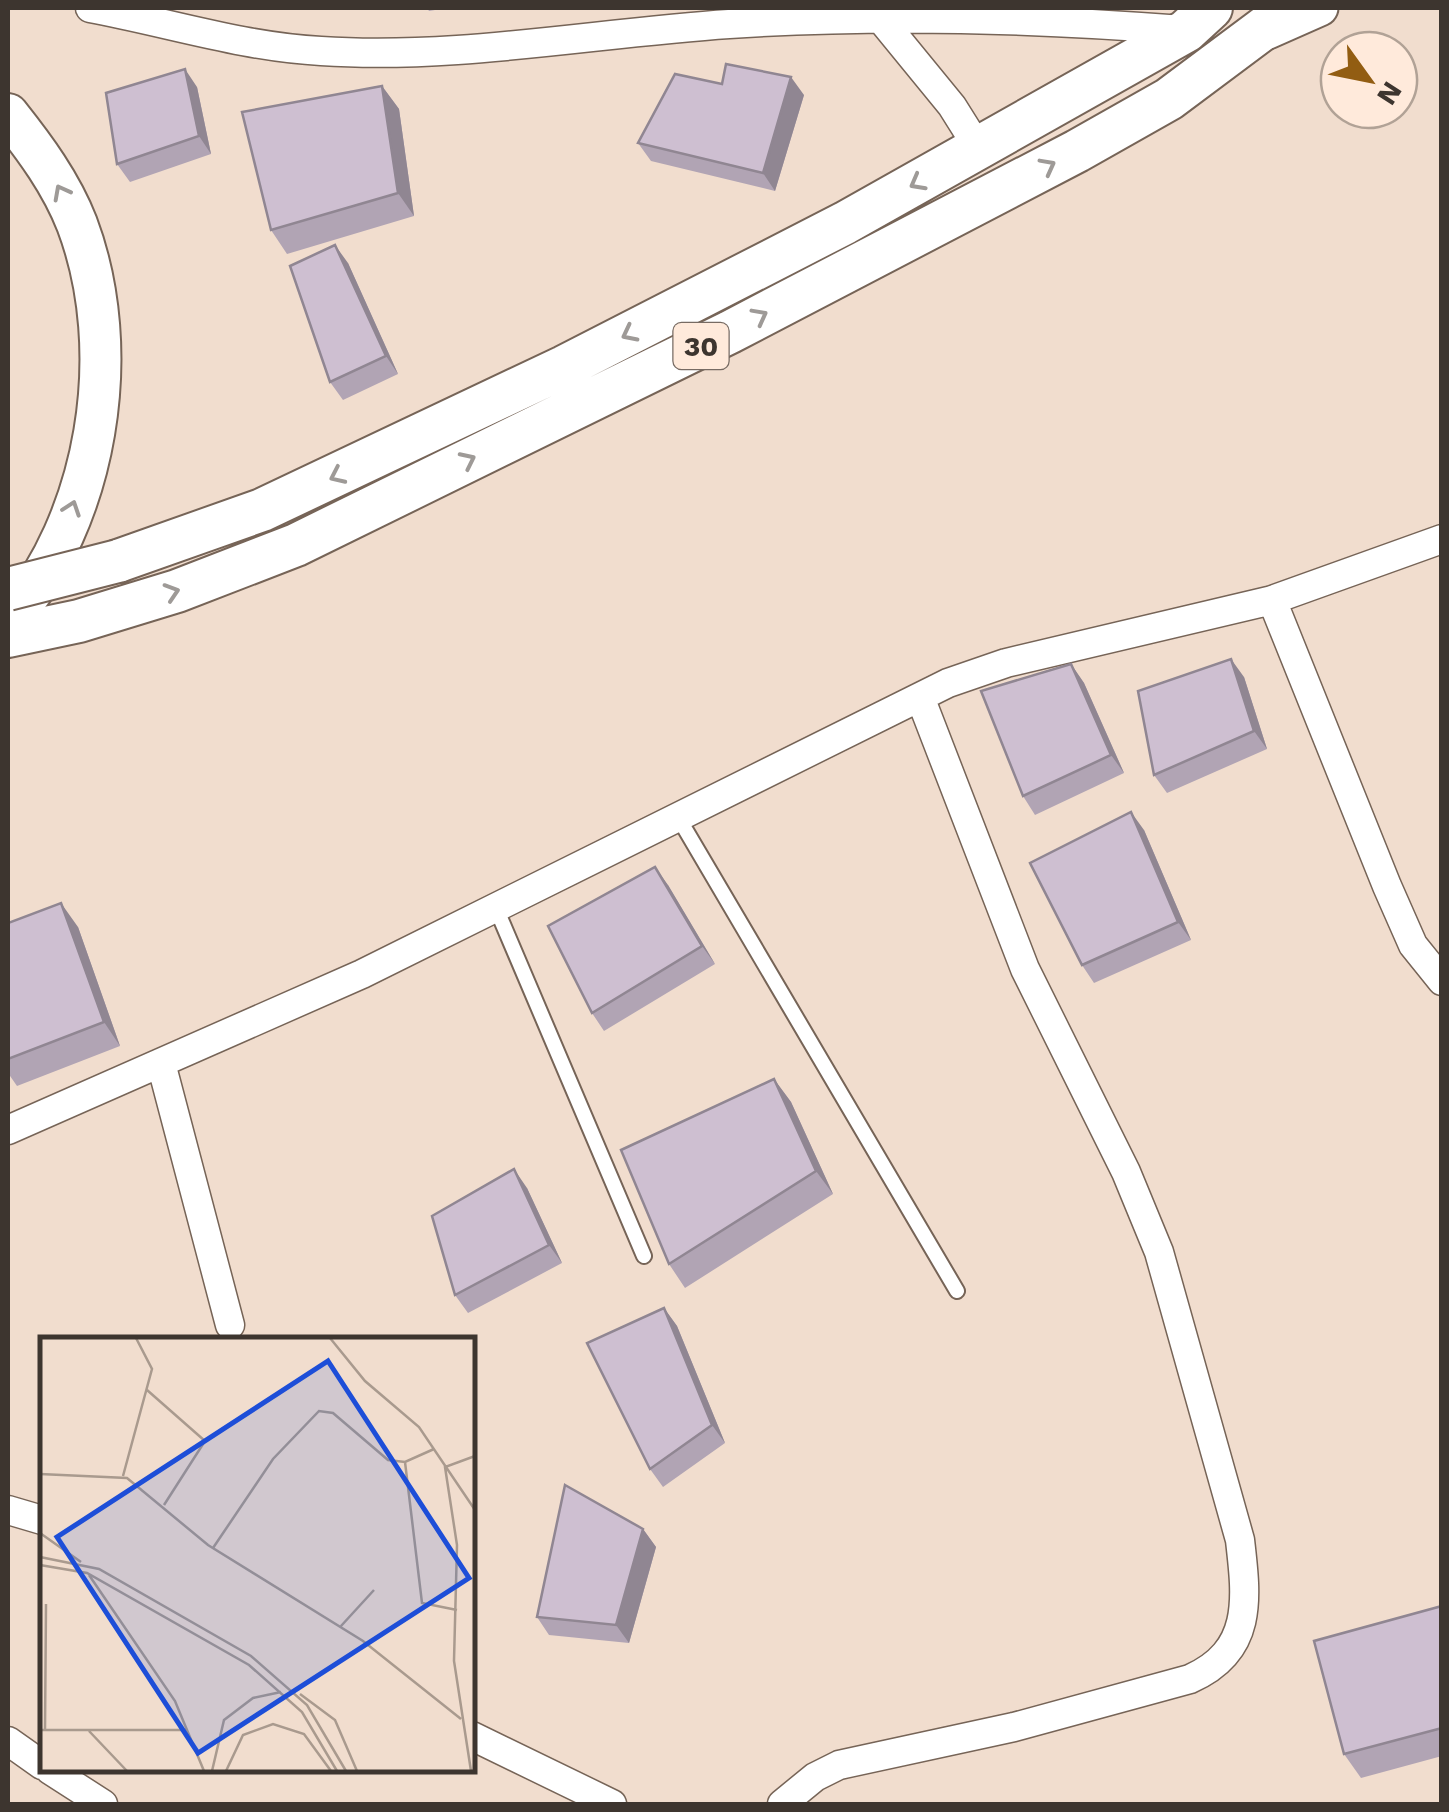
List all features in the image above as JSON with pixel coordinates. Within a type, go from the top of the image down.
[{"type":"main road","name":"30","points":[[8,636],[78,621],[177,591],[296,545],[730,332],[1092,142],[1169,98],[1291,8]]},
{"type":"main road","name":"30","points":[[8,589],[118,561],[262,510],[386,454],[775,259],[979,149],[1198,19]]},
{"type":"main road","points":[[8,114],[61,188],[78,226],[93,284],[100,380],[94,428],[62,538],[8,622]]},
{"type":"street","points":[[90,8],[147,12],[319,52],[367,52],[729,24],[880,18],[1198,19]]},
{"type":"street","points":[[1258,36],[1320,8]]},
{"type":"street","points":[[880,18],[952,106],[979,149]]},
{"type":"street","points":[[8,1130],[496,908],[920,697],[1006,663],[1272,600],[1442,539]]},
{"type":"street","points":[[1272,600],[1413,944],[1442,981]]},
{"type":"street","points":[[782,1804],[815,1777],[839,1765],[1014,1727],[1190,1679],[1214,1668],[1228,1654],[1243,1616],[1246,1590],[1240,1540],[1159,1252],[1126,1172],[1025,969],[920,697]]},
{"type":"street","points":[[161,1063],[230,1325]]},
{"type":"street","points":[[8,1510],[40,1519]]},
{"type":"street","points":[[475,1737],[612,1804]]},
{"type":"street","points":[[8,1741],[40,1764]]},
{"type":"street","points":[[53,1772],[103,1804]]},
{"type":"lane","points":[[678,817],[956,1290]]},
{"type":"lane","points":[[496,908],[644,1256]]},
{"type":"building","points":[[726,64],[791,77],[763,173],[638,143],[675,74],[722,84]]},
{"type":"building","points":[[185,69],[199,136],[117,164],[106,93]]},
{"type":"building","points":[[382,86],[398,193],[271,230],[242,112]]},
{"type":"building","points":[[335,245],[386,356],[330,382],[290,266]]},
{"type":"building","points":[[1231,659],[1254,731],[1154,775],[1138,691]]},
{"type":"building","points":[[1071,664],[1111,755],[1023,796],[981,691]]},
{"type":"building","points":[[1131,812],[1178,922],[1082,965],[1030,863]]},
{"type":"building","points":[[655,867],[702,946],[592,1013],[548,926]]},
{"type":"building","points":[[61,903],[104,1022],[8,1059],[8,923]]},
{"type":"building","points":[[774,1079],[816,1171],[669,1264],[621,1150]]},
{"type":"building","points":[[514,1169],[549,1245],[455,1295],[432,1216]]},
{"type":"building","points":[[664,1308],[712,1425],[650,1469],[587,1343]]},
{"type":"building","points":[[565,1485],[643,1529],[616,1625],[537,1617]]},
{"type":"building","points":[[1442,1606],[1442,1728],[1344,1754],[1314,1641]]}]
